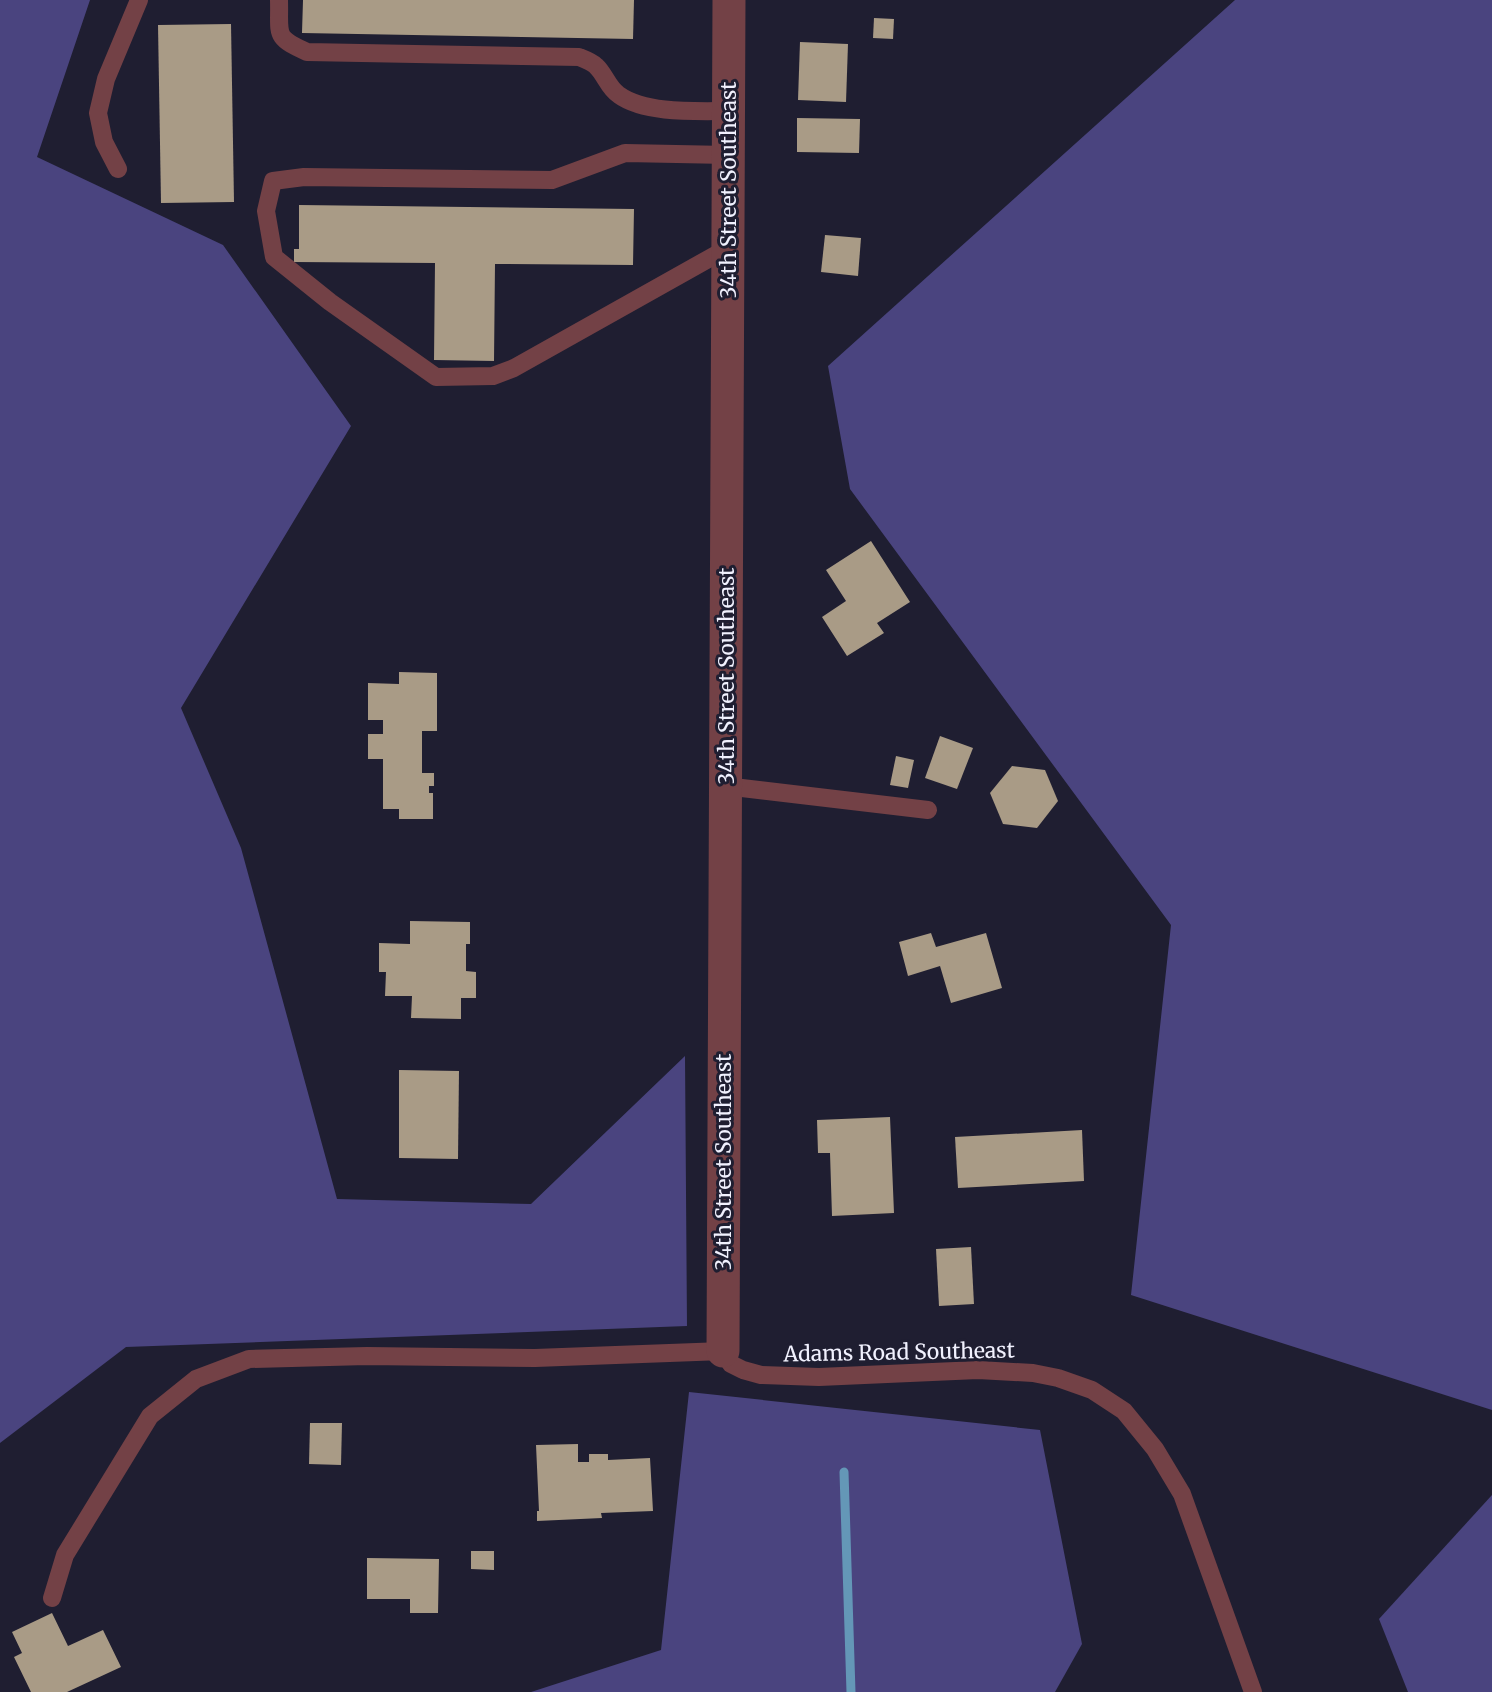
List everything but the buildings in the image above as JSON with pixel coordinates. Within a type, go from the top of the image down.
[{"type":"street","name":"34th Street Southeast","points":[[723,1351],[729,0]]},
{"type":"lane","points":[[118,169],[104,141],[98,113],[106,79],[139,0]]},
{"type":"lane","points":[[279,0],[280,34],[286,42],[307,51],[579,57],[596,66],[619,96],[634,102],[660,110],[729,111]]},
{"type":"lane","points":[[728,155],[625,153],[552,180],[304,177],[273,181],[266,211],[274,257],[330,302],[436,377],[493,376],[514,368],[728,248]]},
{"type":"lane","points":[[725,786],[928,810]]},
{"type":"lane","points":[[52,1598],[65,1555],[150,1416],[196,1379],[249,1359],[367,1356],[535,1358],[723,1351]]},
{"type":"lane","name":"Adams Road Southeast","points":[[723,1351],[731,1364],[762,1375],[819,1377],[978,1370],[1033,1373],[1058,1378],[1092,1390],[1124,1411],[1155,1449],[1182,1494],[1253,1692]]},
{"type":"shaded area","points":[[0,0],[90,0],[37,157],[223,245],[351,426],[181,708],[241,848],[337,1199],[531,1204],[685,1056],[687,1326],[126,1347],[0,1443]]},
{"type":"shaded area","points":[[1235,0],[1492,0],[1492,1410],[1131,1295],[1171,925],[850,489],[828,366]]},
{"type":"shaded area","points":[[689,1392],[1040,1430],[1082,1644],[1055,1692],[531,1692],[661,1650]]},
{"type":"shaded area","points":[[1492,1495],[1492,1692],[1408,1692],[1379,1619]]},
{"type":"waterway","points":[[844,1472],[851,1692]]}]
